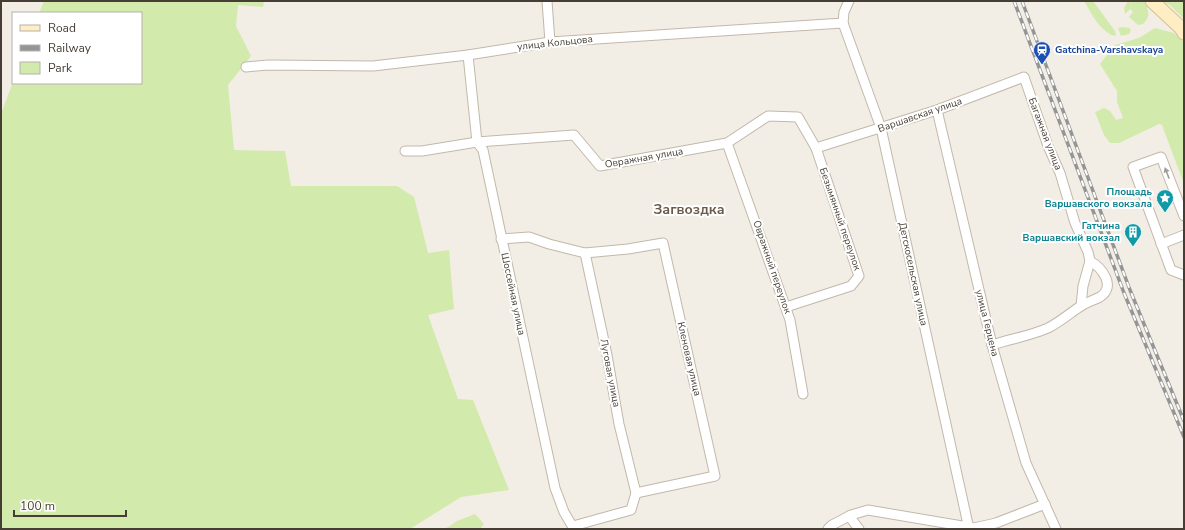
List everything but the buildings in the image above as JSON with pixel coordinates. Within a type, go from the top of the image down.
[{"type":"main road","points":[[1152,1],[1181,28],[1184,33]]},
{"type":"street","points":[[547,1],[550,42]]},
{"type":"street","points":[[843,23],[844,12],[849,1]]},
{"type":"street","name":"улица Кольцова","points":[[246,67],[268,65],[373,66],[468,55],[550,42],[843,23]]},
{"type":"street","name":"Детскосельская улица","points":[[843,23],[881,128],[969,528]]},
{"type":"street","name":"Шоссейная улица","points":[[468,55],[476,142],[483,150],[554,488],[564,512],[573,527]]},
{"type":"street","name":"Варшавская улица","points":[[816,148],[937,110],[1024,77]]},
{"type":"street","name":"Багажная улица","points":[[992,345],[1046,328],[1063,319],[1081,306],[1104,293],[1108,282],[1106,276],[1100,268],[1090,261],[1088,252],[1075,224],[1060,173],[1048,146],[1024,77]]},
{"type":"street","name":"улица Герцена","points":[[937,110],[992,345],[1026,464],[1056,529]]},
{"type":"street","name":"Овражная улица","points":[[405,151],[422,151],[476,142],[574,135],[600,166],[727,143],[768,116]]},
{"type":"street","name":"Безымянный переулок","points":[[768,116],[798,117],[816,148],[859,276],[851,286],[786,307]]},
{"type":"street","name":"Овражный переулок","points":[[727,143],[790,320],[803,394]]},
{"type":"street","points":[[1184,216],[1161,157],[1133,167],[1171,270],[1184,275]]},
{"type":"street","points":[[1161,244],[1184,235]]},
{"type":"street","points":[[501,239],[529,237],[549,244],[585,253]]},
{"type":"street","name":"Кленовая улица","points":[[585,253],[663,243],[715,476],[636,493]]},
{"type":"street","name":"Луговая улица","points":[[585,253],[608,355],[619,424],[636,493]]},
{"type":"street","points":[[1081,306],[1083,286],[1090,261]]},
{"type":"street","points":[[1083,295],[1093,299]]},
{"type":"street","points":[[573,527],[631,510],[636,493]]},
{"type":"street","points":[[828,529],[832,525],[849,516],[868,510],[974,528],[996,523],[1045,504]]},
{"type":"street","points":[[849,516],[859,529]]},
{"type":"green space","points":[[44,1],[264,1],[263,7],[238,5],[236,26],[251,56],[228,85],[234,150],[285,151],[291,186],[397,186],[414,197],[428,253],[449,250],[454,309],[428,315],[458,399],[473,400],[509,490],[461,497],[410,529],[1,529],[1,114],[12,84],[142,84],[142,12],[39,12]]},
{"type":"green space","points":[[1084,1],[1093,1],[1115,31],[1116,35],[1114,36],[1100,26]]},
{"type":"green space","points":[[1128,1],[1131,3],[1133,1],[1143,1],[1148,5],[1148,17],[1143,24],[1138,25],[1129,17],[1133,12],[1130,9],[1125,14],[1124,8]]},
{"type":"green space","points":[[1160,1],[1184,1],[1184,19],[1170,5]]},
{"type":"green space","points":[[1118,28],[1129,28],[1131,30],[1129,34],[1121,36]]},
{"type":"green space","points":[[1155,28],[1174,33],[1184,42],[1184,184],[1162,125],[1159,124],[1119,143],[1110,143],[1104,135],[1095,112],[1104,108],[1110,111],[1116,120],[1123,118],[1117,102],[1117,91],[1100,64],[1115,45],[1139,38]]},
{"type":"green space","points":[[475,514],[484,524],[480,529],[445,529],[457,521]]},
{"type":"railway","points":[[1014,1],[1124,293],[1184,437]]},
{"type":"railway","points":[[1022,1],[1130,290],[1184,421]]},
{"type":"place","name":"Gatchina-Varshavskaya","points":[[1042,65]]},
{"type":"place","name":"Площадь Варшавского вокзала","points":[[1165,213]]},
{"type":"place","name":"Гатчина Варшавский вокзал","points":[[1133,247]]},
{"type":"district","name":"Загвоздка","points":[[689,209]]}]
